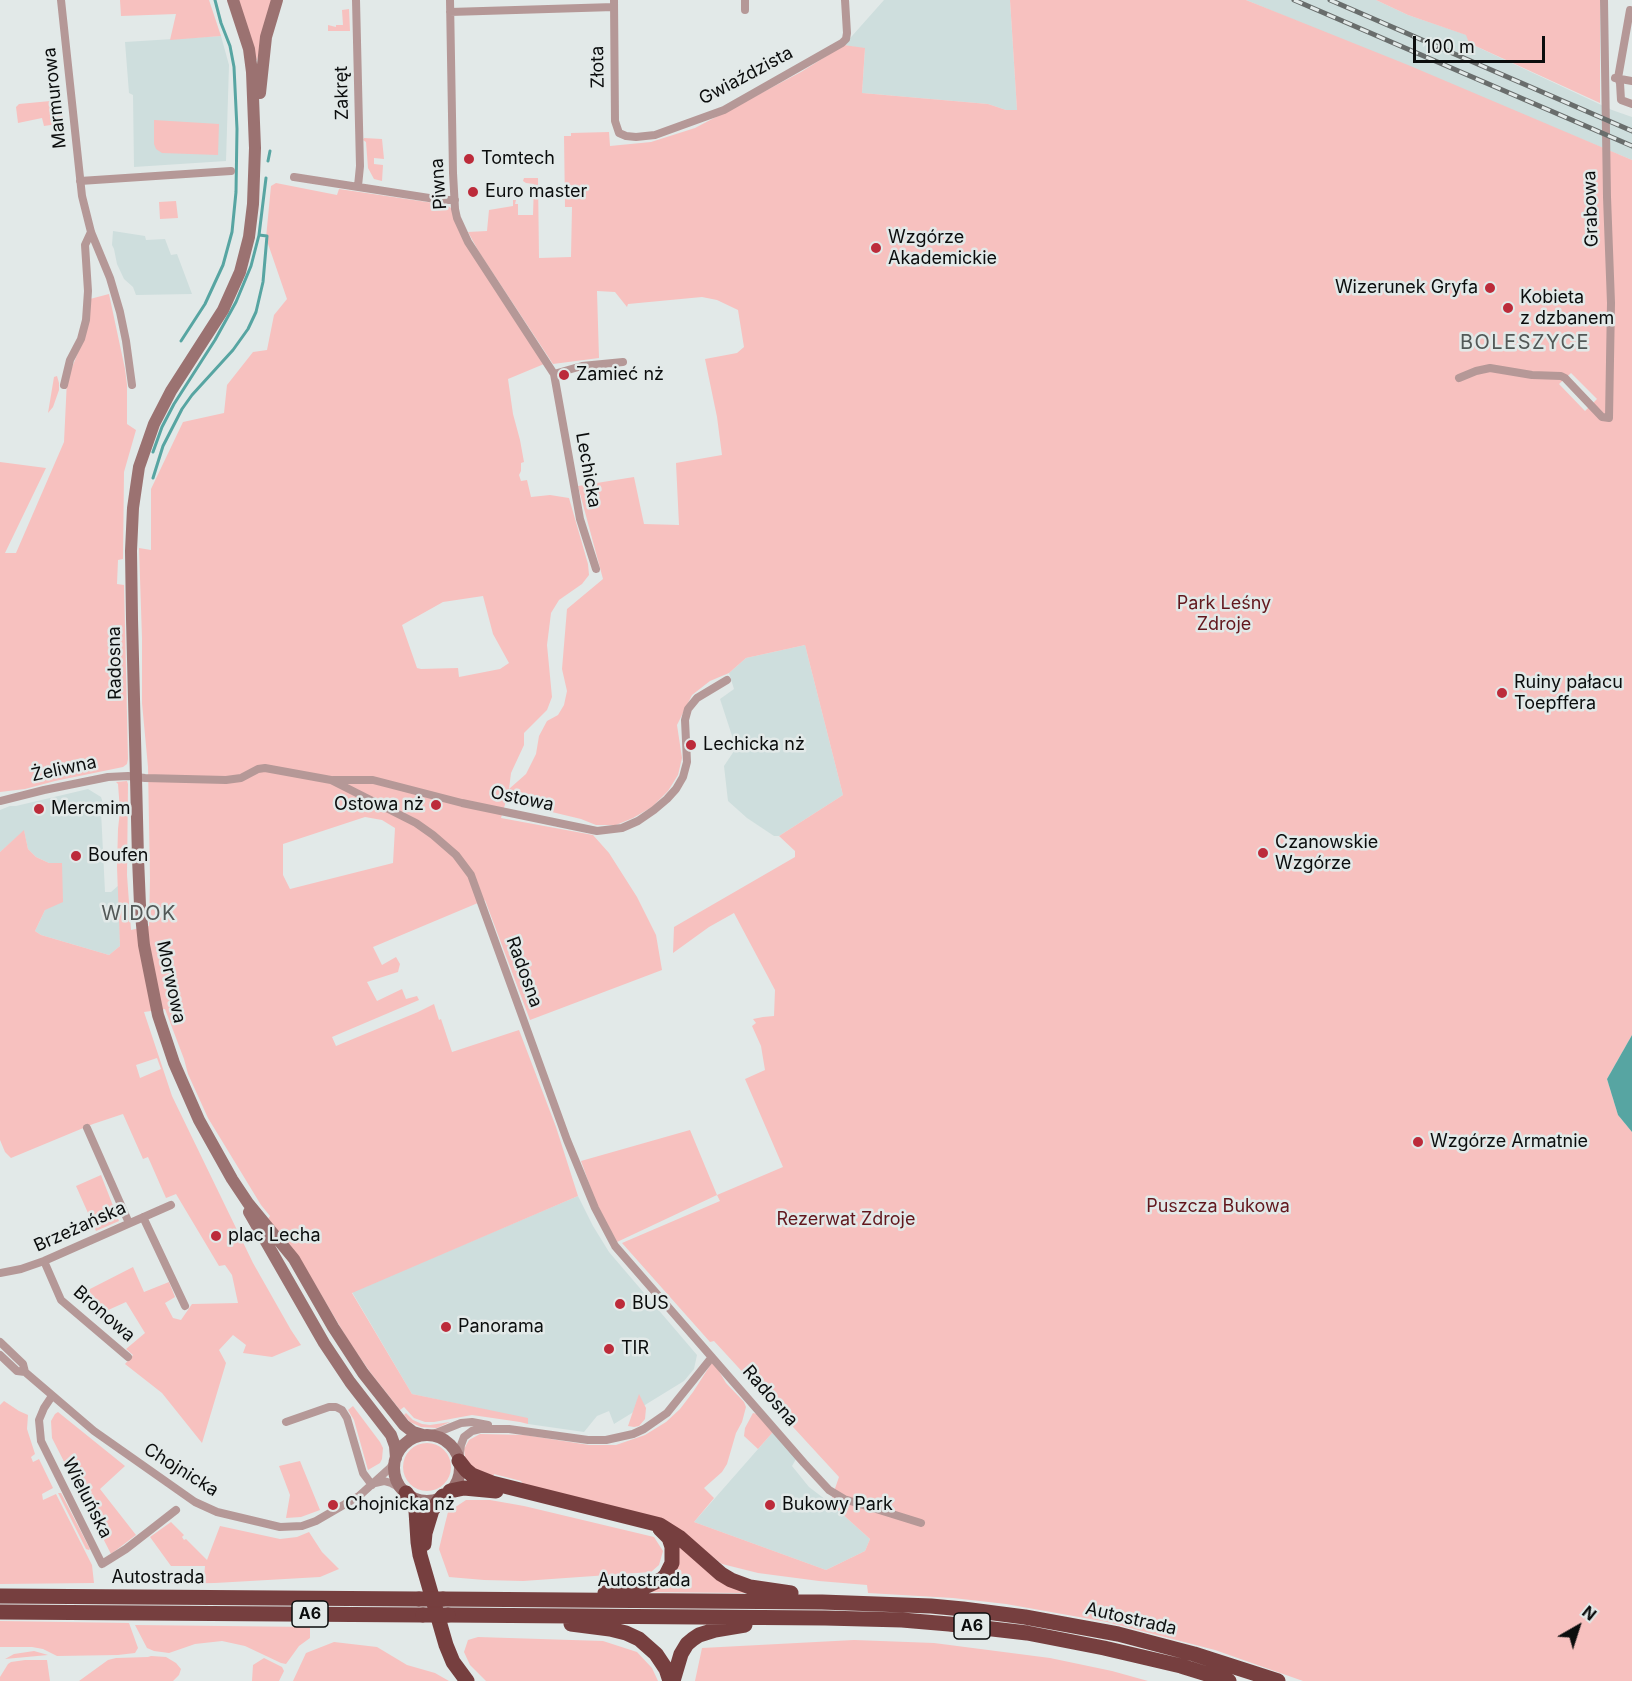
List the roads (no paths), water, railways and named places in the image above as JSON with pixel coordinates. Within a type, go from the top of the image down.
[{"type":"highway","points":[[459,1460],[466,1470],[492,1484],[647,1521],[669,1530],[724,1576],[739,1584],[777,1592],[869,1603]]},
{"type":"highway","points":[[425,1571],[423,1551],[425,1533],[432,1510],[446,1494],[464,1488],[529,1494]]},
{"type":"highway","points":[[405,1491],[415,1508],[418,1547],[446,1645],[453,1662],[467,1681]]},
{"type":"highway","points":[[557,1600],[641,1587],[662,1579],[669,1572],[672,1563],[672,1545],[665,1534],[647,1521]]},
{"type":"highway","name":"Autostrada","points":[[0,1596],[869,1603],[942,1607],[1036,1618],[1125,1636],[1210,1667],[1229,1681]]},
{"type":"highway","name":"Autostrada","points":[[0,1612],[800,1617],[918,1621],[1004,1630],[1210,1667],[1236,1667],[1278,1681]]},
{"type":"highway","points":[[487,1615],[610,1629],[626,1633],[652,1649],[672,1681]]},
{"type":"highway","points":[[672,1681],[684,1648],[699,1635],[722,1628],[800,1617]]},
{"type":"main road","points":[[233,0],[251,62],[255,136]]},
{"type":"main road","points":[[255,136],[265,43],[277,0]]},
{"type":"main road","name":"Radosna","points":[[136,777],[131,545],[136,480],[150,434],[171,391],[223,310],[242,265],[252,217],[255,136]]},
{"type":"main road","name":"Morwowa","points":[[136,777],[140,912],[154,1000],[165,1038],[199,1120],[257,1228],[324,1343],[350,1382],[393,1438],[396,1459]]},
{"type":"main road","name":"Morwowa","points":[[232,1179],[248,1203],[294,1259],[333,1327],[363,1373],[404,1425],[413,1432],[426,1435]]},
{"type":"main road","points":[[426,1435],[448,1442],[459,1460],[458,1477],[455,1484],[446,1494],[426,1500],[418,1499],[405,1491],[398,1483],[396,1459],[399,1450],[408,1441],[426,1435]]},
{"type":"street","name":"Marmurowa","points":[[62,0],[80,181],[91,232]]},
{"type":"street","name":"Zakręt","points":[[356,0],[360,166],[358,186]]},
{"type":"street","name":"Piwna","points":[[450,0],[457,218],[468,242],[554,374]]},
{"type":"street","points":[[745,0],[745,10]]},
{"type":"street","name":"Gwiaździsta","points":[[619,133],[629,137],[655,135],[724,110],[842,43],[847,33],[845,0]]},
{"type":"street","name":"Grabowa","points":[[1459,378],[1476,370],[1490,368],[1523,374],[1561,376],[1602,417],[1609,418],[1611,303],[1604,0]]},
{"type":"street","points":[[450,12],[614,4]]},
{"type":"street","name":"Złota","points":[[614,4],[615,119],[619,133]]},
{"type":"street","points":[[1630,10],[1618,78],[1621,100],[1632,104]]},
{"type":"street","points":[[1606,76],[1632,81]]},
{"type":"street","points":[[80,181],[231,171]]},
{"type":"street","points":[[294,177],[442,200],[455,200]]},
{"type":"street","points":[[64,384],[70,359],[83,332],[87,310],[85,245],[91,232]]},
{"type":"street","points":[[91,232],[107,270],[120,312],[132,385]]},
{"type":"street","points":[[554,374],[582,366],[623,362]]},
{"type":"street","name":"Lechicka","points":[[554,374],[580,519],[596,569]]},
{"type":"street","name":"Ostowa","points":[[331,780],[373,780],[462,803],[597,831],[621,828],[654,810],[672,795],[681,781],[687,762],[685,720],[688,709],[696,698],[727,680]]},
{"type":"street","name":"Radosna","points":[[136,777],[226,780],[241,778],[265,768],[331,780],[419,825],[445,844],[471,875],[567,1140],[601,1221],[615,1246],[829,1490],[844,1499],[921,1523]]},
{"type":"street","name":"Żeliwna","points":[[0,801],[108,777],[136,777]]},
{"type":"street","points":[[87,1128],[129,1223]]},
{"type":"street","name":"Brzeżańska","points":[[0,1273],[44,1261],[171,1205]]},
{"type":"street","points":[[143,1218],[185,1306]]},
{"type":"street","name":"Bronowa","points":[[44,1261],[61,1300],[128,1357]]},
{"type":"street","name":"Chojnicka","points":[[0,1342],[23,1364],[25,1372]]},
{"type":"street","name":"Chojnicka","points":[[0,1355],[14,1369],[25,1372],[94,1431],[146,1469],[195,1502],[217,1512],[280,1527],[298,1527],[309,1524],[359,1496],[390,1468],[396,1459]]},
{"type":"street","points":[[426,1435],[468,1422],[588,1440],[606,1440],[633,1434],[667,1413],[712,1357]]},
{"type":"street","name":"Wieluńska","points":[[52,1396],[40,1416],[41,1441],[102,1564],[126,1549],[176,1510]]},
{"type":"street","points":[[286,1422],[329,1407],[342,1410],[347,1418],[365,1477],[372,1485],[380,1481],[387,1482],[405,1491]]},
{"type":"street","points":[[459,1460],[462,1442],[469,1433],[485,1428],[509,1429]]},
{"type":"water","points":[[1632,1035],[1632,1132],[1618,1115],[1607,1079]]},
{"type":"waterway","points":[[181,341],[205,304],[223,265],[232,232],[236,192],[237,129],[234,67],[230,46],[215,0]]},
{"type":"waterway","points":[[268,161],[270,151]]},
{"type":"waterway","points":[[153,478],[163,446],[182,409],[233,350],[248,329],[256,312],[263,282],[267,236],[259,235],[266,178]]},
{"type":"waterway","points":[[153,452],[174,404],[236,302],[251,266],[259,235]]},
{"type":"railway","points":[[1294,0],[1632,146]]},
{"type":"railway","points":[[1330,0],[1632,131]]},
{"type":"place","name":"Tomtech","points":[[469,159]]},
{"type":"place","name":"Euro master","points":[[473,192]]},
{"type":"place","name":"Wzgórze Akademickie","points":[[876,248]]},
{"type":"place","name":"Wizerunek Gryfa","points":[[1490,288]]},
{"type":"place","name":"Kobieta z dzbanem","points":[[1508,308]]},
{"type":"place","name":"Zamieć nż","points":[[564,375]]},
{"type":"place","name":"Ruiny pałacu Toepffera","points":[[1502,693]]},
{"type":"place","name":"Lechicka nż","points":[[691,745]]},
{"type":"place","name":"Ostowa nż","points":[[436,805]]},
{"type":"place","name":"Mercmim","points":[[39,809]]},
{"type":"place","name":"Czanowskie Wzgórze","points":[[1263,853]]},
{"type":"place","name":"Boufen","points":[[76,856]]},
{"type":"place","name":"Wzgórze Armatnie","points":[[1418,1142]]},
{"type":"place","name":"plac Lecha","points":[[216,1236]]},
{"type":"place","name":"BUS","points":[[620,1304]]},
{"type":"place","name":"Panorama","points":[[446,1327]]},
{"type":"place","name":"TIR","points":[[609,1349]]},
{"type":"place","name":"Chojnicka nż","points":[[333,1505]]},
{"type":"place","name":"Bukowy Park","points":[[770,1505]]},
{"type":"district","name":"BOLESZYCE","points":[[1525,343]]},
{"type":"district","name":"WIDOK","points":[[139,914]]},
{"type":"park label","name":"Park Leśny Zdroje","points":[[1224,614]]},
{"type":"park label","name":"Puszcza Bukowa","points":[[1218,1207]]},
{"type":"park label","name":"Rezerwat Zdroje","points":[[846,1220]]}]
